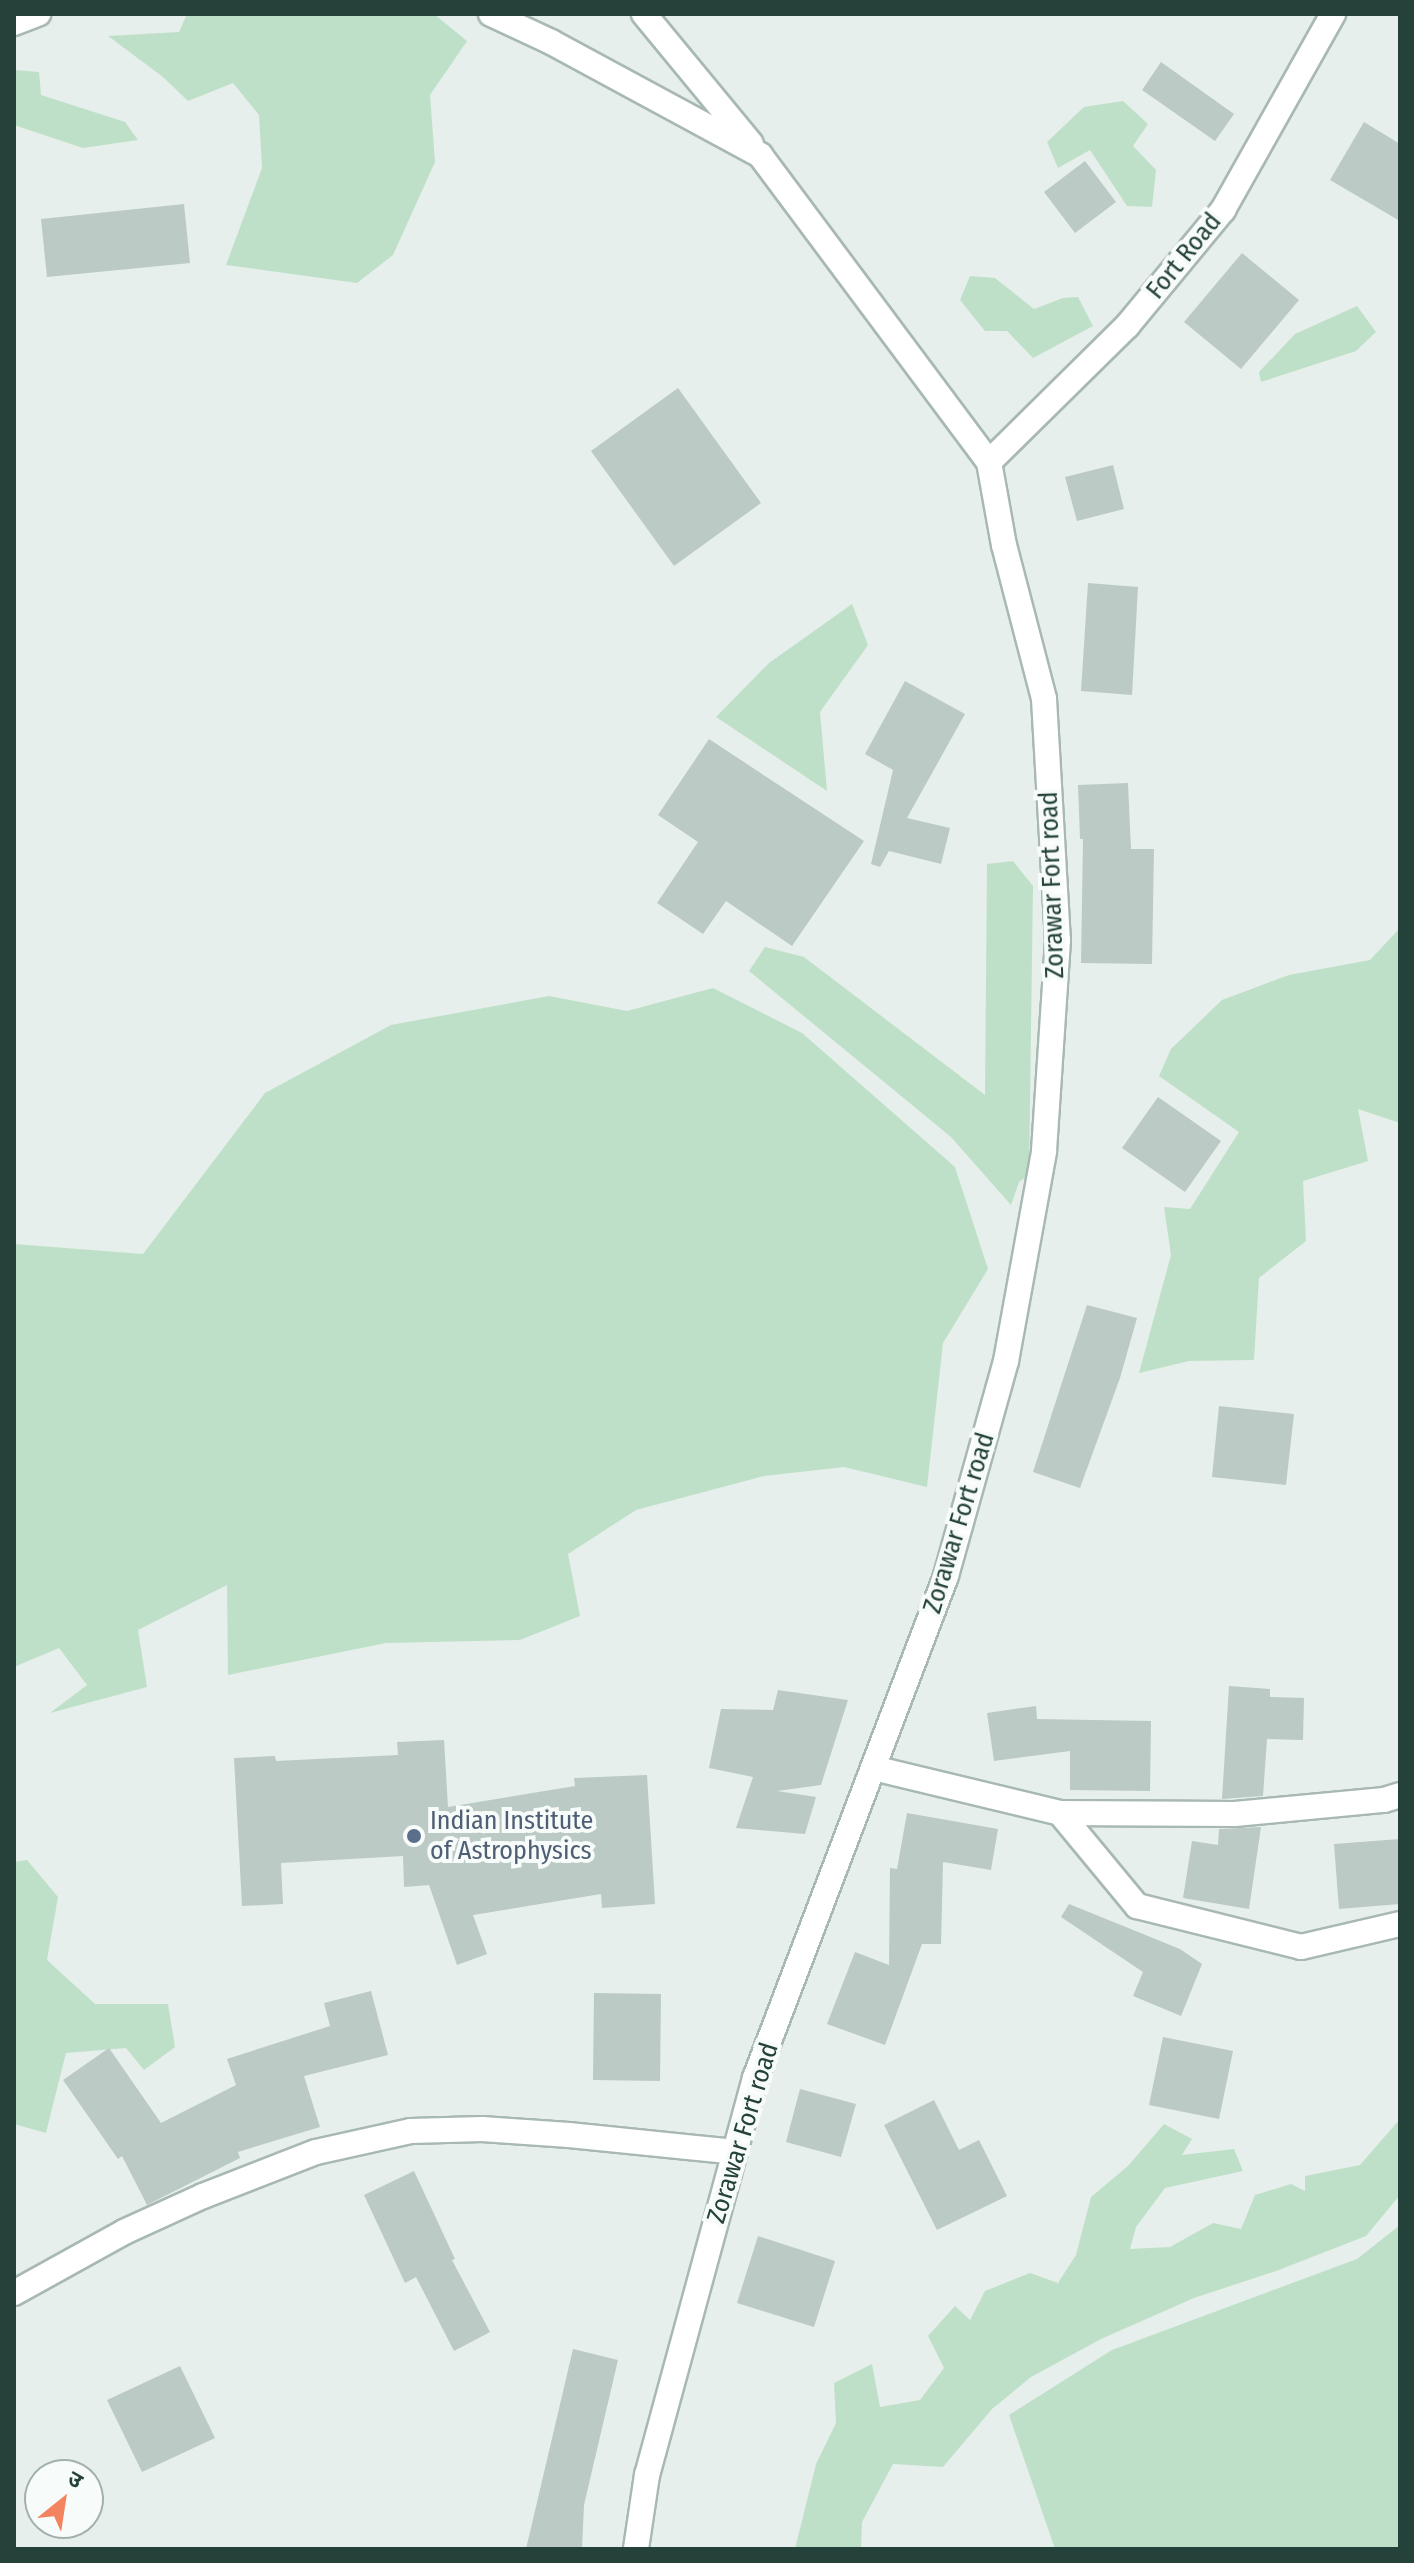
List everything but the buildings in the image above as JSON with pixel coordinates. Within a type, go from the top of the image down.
[{"type":"street","points":[[14,23],[38,14]]},
{"type":"street","points":[[491,14],[551,42],[760,155]]},
{"type":"street","points":[[644,14],[760,155],[989,462]]},
{"type":"street","name":"Fort Road","points":[[989,462],[1127,326],[1223,210],[1333,14]]},
{"type":"street","name":"Zorawar Fort road","points":[[636,2549],[647,2475],[755,2078],[946,1576],[1002,1377],[1044,1152],[1058,940],[1044,699],[1004,545],[989,462]]},
{"type":"street","points":[[873,1768],[1060,1813],[1235,1814],[1384,1800],[1400,1795]]},
{"type":"street","points":[[1060,1813],[1137,1906],[1301,1947],[1400,1924]]},
{"type":"street","points":[[14,2293],[124,2232],[203,2196],[316,2152],[411,2131],[482,2129],[735,2152]]},
{"type":"green space","points":[[187,14],[434,14],[467,41],[430,95],[435,162],[393,255],[357,283],[226,265],[262,168],[259,115],[233,83],[188,101],[163,77],[108,36],[179,32]]},
{"type":"green space","points":[[14,70],[39,72],[41,95],[125,122],[138,140],[83,148],[14,125]]},
{"type":"green space","points":[[1123,101],[1148,124],[1133,146],[1156,170],[1152,207],[1127,206],[1090,150],[1058,168],[1047,142],[1084,107]]},
{"type":"green space","points":[[970,276],[995,278],[1034,309],[1063,298],[1078,297],[1093,326],[1033,358],[1007,331],[985,331],[960,300]]},
{"type":"green space","points":[[1357,306],[1376,332],[1356,351],[1261,382],[1259,372],[1295,334]]},
{"type":"green space","points":[[852,604],[868,645],[820,712],[827,791],[716,717],[769,663]]},
{"type":"green space","points":[[1013,861],[1033,886],[1029,1175],[1019,1182],[1011,1205],[951,1137],[749,971],[765,947],[804,957],[985,1095],[987,864]]},
{"type":"green space","points":[[1400,928],[1400,1123],[1358,1109],[1368,1161],[1303,1181],[1306,1241],[1259,1278],[1254,1360],[1189,1361],[1139,1373],[1171,1255],[1164,1207],[1190,1209],[1239,1132],[1159,1076],[1171,1049],[1222,1000],[1289,975],[1370,960]]},
{"type":"green space","points":[[713,988],[802,1033],[955,1167],[988,1269],[943,1343],[927,1487],[844,1467],[764,1476],[636,1510],[568,1554],[580,1616],[520,1640],[386,1643],[228,1675],[227,1585],[138,1630],[147,1687],[50,1713],[87,1685],[59,1648],[14,1667],[14,1244],[143,1254],[265,1093],[391,1025],[549,996],[627,1011]]},
{"type":"green space","points":[[27,1860],[58,1897],[47,1960],[95,2004],[168,2004],[175,2047],[144,2070],[126,2048],[66,2053],[46,2133],[14,2124],[14,1862]]},
{"type":"green space","points":[[1400,2119],[1400,2195],[1366,2236],[1276,2271],[1194,2298],[1101,2339],[1031,2377],[992,2409],[943,2467],[893,2464],[862,2522],[861,2549],[795,2549],[816,2464],[836,2423],[834,2383],[872,2364],[880,2407],[920,2400],[944,2368],[928,2336],[955,2306],[970,2320],[985,2291],[1030,2273],[1058,2283],[1076,2255],[1091,2197],[1128,2166],[1164,2124],[1192,2139],[1182,2155],[1234,2149],[1243,2171],[1165,2188],[1136,2227],[1130,2249],[1170,2247],[1213,2223],[1241,2229],[1255,2195],[1291,2184],[1305,2191],[1305,2176],[1360,2165]]},
{"type":"green space","points":[[1400,2225],[1400,2549],[1055,2549],[1009,2415],[1112,2350],[1357,2259]]},
{"type":"place","name":"Indian Institute of Astrophysics","points":[[414,1836]]}]
